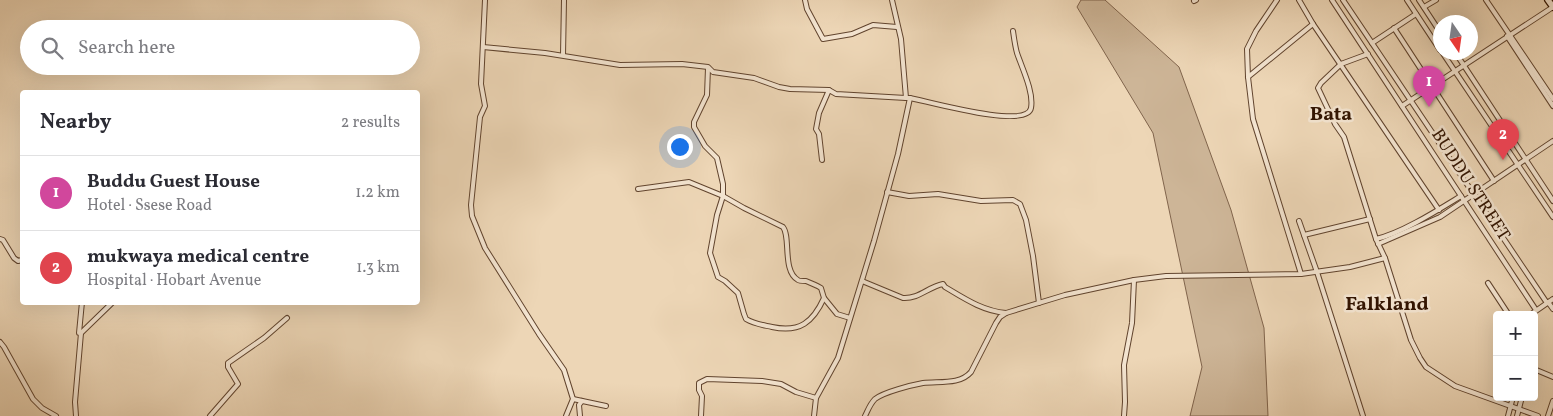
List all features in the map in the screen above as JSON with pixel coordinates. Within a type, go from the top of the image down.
[{"type":"street","points":[[485,0],[481,84],[484,106],[480,117],[471,205],[472,216],[485,248],[564,370],[573,399],[566,416]]},
{"type":"street","points":[[563,55],[564,0]]},
{"type":"street","points":[[805,0],[818,33],[823,39],[852,34],[873,25],[897,27]]},
{"type":"street","points":[[814,416],[816,398],[838,358],[862,281],[887,192],[908,98],[901,39],[892,0]]},
{"type":"street","points":[[1277,0],[1256,31],[1247,49],[1248,77],[1253,119],[1301,274]]},
{"type":"street","points":[[1299,0],[1439,210]]},
{"type":"street","name":"BUDDU STREET","points":[[1332,0],[1536,310]]},
{"type":"street","points":[[1343,0],[1553,309]]},
{"type":"street","points":[[1407,0],[1433,38]]},
{"type":"street","points":[[1419,0],[1433,21]]},
{"type":"street","points":[[1424,7],[1436,0]]},
{"type":"street","points":[[1486,0],[1553,106]]},
{"type":"street","points":[[1402,106],[1553,7],[1548,0]]},
{"type":"street","points":[[1372,42],[1416,14]]},
{"type":"street","points":[[1248,77],[1314,24]]},
{"type":"street","points":[[1394,28],[1494,181]]},
{"type":"street","points":[[483,47],[563,55],[620,65],[682,64],[708,67],[713,72],[754,78],[790,89],[829,90],[836,94],[908,98],[951,109],[992,115],[1021,116],[1028,114],[1032,101],[1023,66],[1017,52],[1013,30]]},
{"type":"street","points":[[1509,36],[1553,99]]},
{"type":"street","points":[[1368,54],[1341,64],[1318,88],[1335,124],[1344,137],[1414,350],[1426,367],[1455,386],[1538,416]]},
{"type":"street","points":[[1448,60],[1553,217]]},
{"type":"street","points":[[1461,60],[1553,201]]},
{"type":"street","points":[[708,67],[708,88],[695,119],[694,127],[705,146],[716,158],[723,184],[723,196],[717,215],[710,253],[718,277],[738,293],[746,318],[762,325],[782,330],[798,327],[812,318],[824,298]]},
{"type":"street","points":[[822,160],[819,134],[816,129],[819,113],[829,90]]},
{"type":"street","points":[[1378,244],[1434,220],[1553,141]]},
{"type":"street","points":[[638,189],[689,182],[723,196],[783,227],[786,232],[787,257],[795,277],[798,280],[821,288],[824,298],[837,314],[850,318]]},
{"type":"street","points":[[887,192],[909,196],[938,194],[981,200],[1013,200],[1020,204],[1028,229],[1039,303]]},
{"type":"street","points":[[1376,239],[1439,210],[1461,196]]},
{"type":"street","points":[[1304,235],[1370,219]]},
{"type":"street","points":[[1299,221],[1318,272],[1363,416]]},
{"type":"street","points":[[0,239],[3,240],[14,258],[20,260]]},
{"type":"street","points":[[862,281],[903,298],[912,298],[943,284],[983,309],[1006,313],[1064,295],[1134,280],[1166,276],[1301,274],[1358,266],[1385,258]]},
{"type":"street","points":[[1124,416],[1124,365],[1132,323],[1134,280]]},
{"type":"street","points":[[1488,283],[1506,311]]},
{"type":"street","points":[[1536,310],[1553,299]]},
{"type":"street","points":[[76,416],[82,305]]},
{"type":"street","points":[[81,333],[110,305]]},
{"type":"street","points":[[865,416],[871,404],[880,396],[918,384],[956,381],[967,377],[972,372],[996,323],[1006,313]]},
{"type":"street","points":[[210,416],[238,384],[228,367],[228,363],[264,338],[287,318]]},
{"type":"street","points":[[0,342],[33,398],[42,408],[56,416]]},
{"type":"street","points":[[1538,370],[1553,378]]},
{"type":"street","points":[[701,416],[702,396],[699,390],[700,383],[707,379],[762,381],[781,384],[796,392],[816,398]]},
{"type":"street","points":[[573,399],[606,406]]},
{"type":"street","points":[[580,416],[579,405],[582,401]]},
{"type":"street","points":[[1508,416],[1512,401]]},
{"type":"street","points":[[1517,416],[1521,401]]},
{"type":"street","points":[[1548,416],[1553,401]]},
{"type":"shaded area","points":[[1081,0],[1105,0],[1179,67],[1231,210],[1264,328],[1268,416],[1190,416],[1202,367],[1153,133],[1077,7]]},
{"type":"place","name":"Buddu Guest House","points":[[1429,107]]},
{"type":"place","name":"mukwaya medical centre","points":[[1503,160]]},
{"type":"district","name":"Bata","points":[[1331,115]]},
{"type":"district","name":"Falkland","points":[[1387,305]]}]
